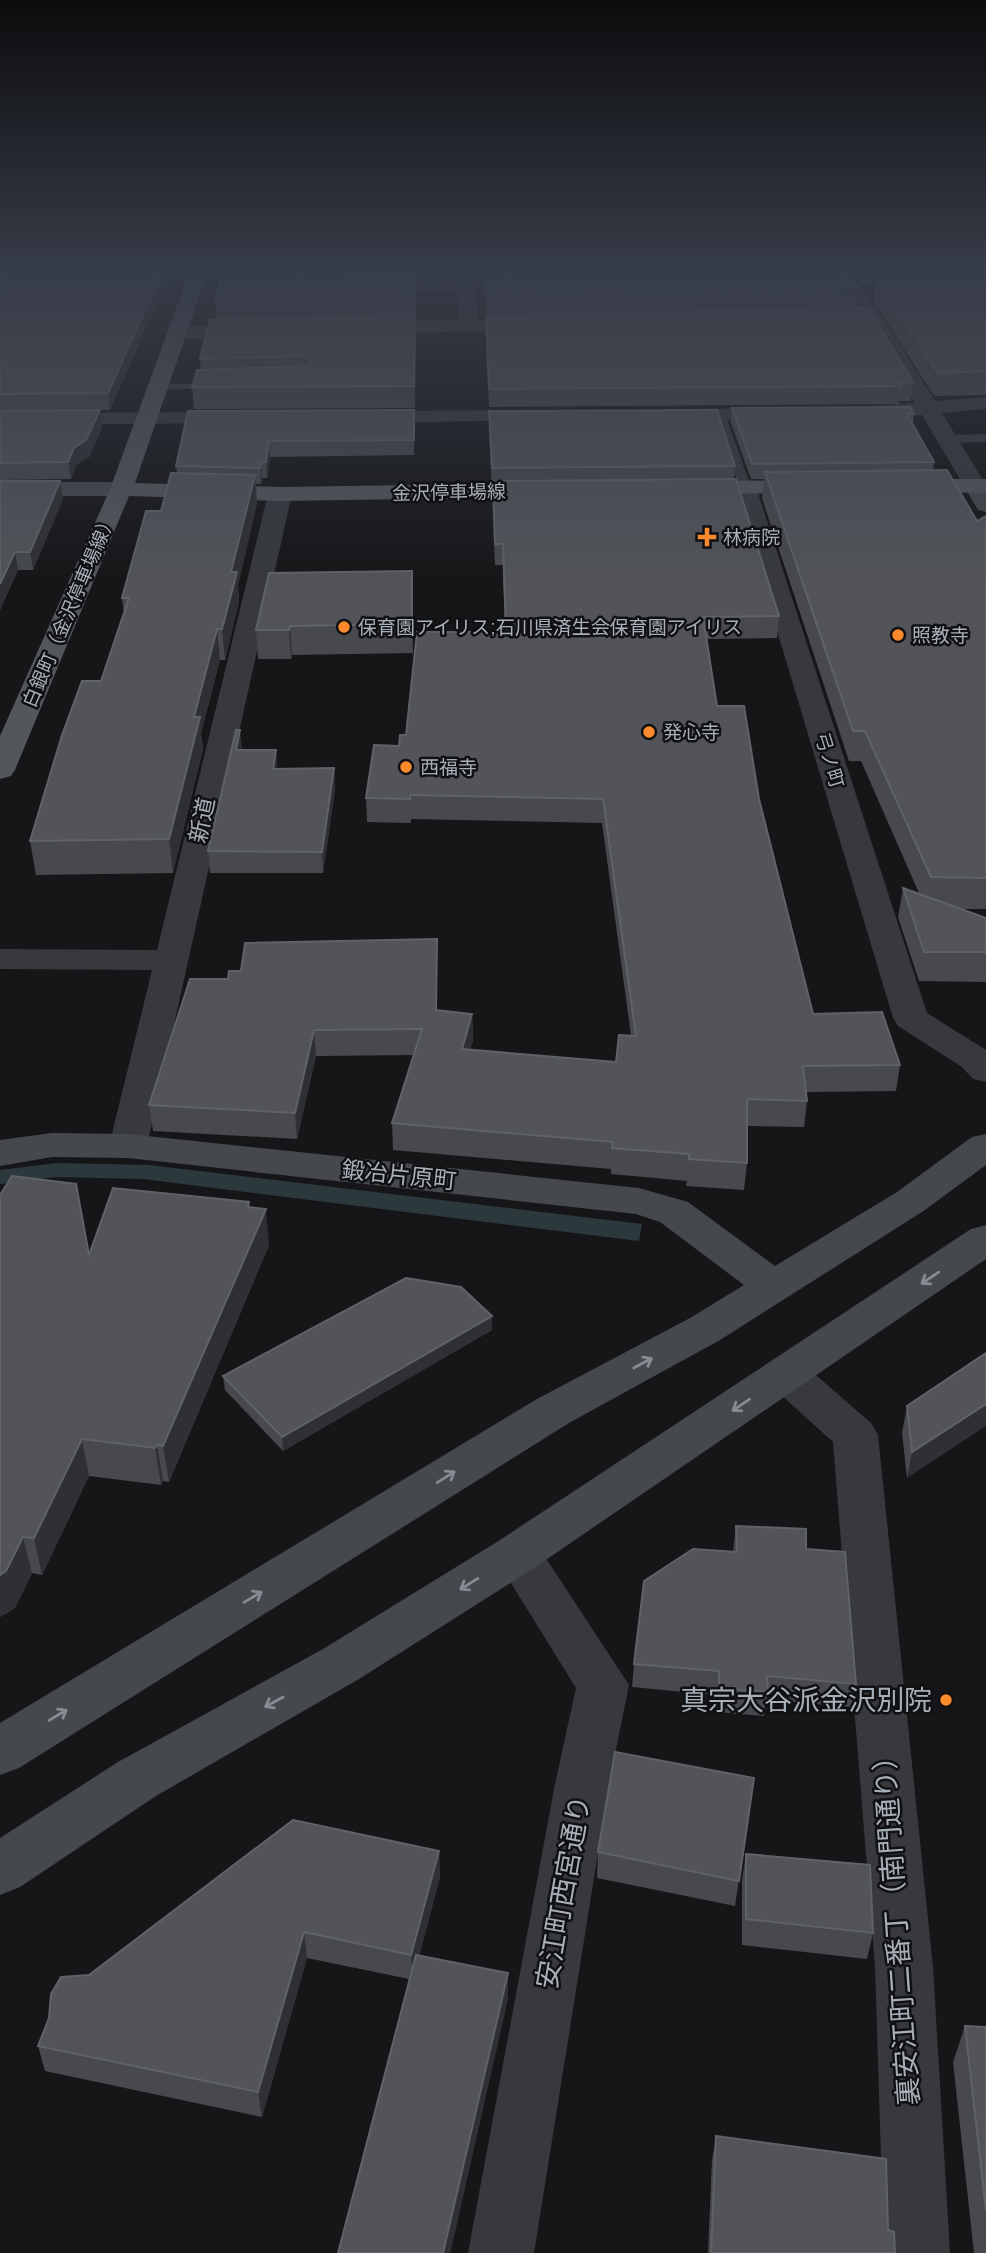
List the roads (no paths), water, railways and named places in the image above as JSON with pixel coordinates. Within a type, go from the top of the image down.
[{"type":"main road","name":"白銀町（金沢停車場線）","points":[[0,770],[121,489],[164,373]]},
{"type":"main road","points":[[880,486],[982,492]]},
{"type":"main road","points":[[663,489],[840,487]]},
{"type":"main road","name":"金沢停車場線","points":[[121,489],[280,494],[567,490]]},
{"type":"street","points":[[908,373],[982,492]]},
{"type":"street","points":[[842,414],[908,413],[928,406],[986,403]]},
{"type":"street","points":[[650,415],[803,414]]},
{"type":"street","points":[[347,417],[568,416]]},
{"type":"street","points":[[0,419],[264,418]]},
{"type":"street","name":"弓ノ町","points":[[745,488],[911,1017],[975,1059],[986,1071]]},
{"type":"street","points":[[0,489],[121,489]]},
{"type":"street","name":"新道","points":[[128,1146],[280,494]]},
{"type":"street","points":[[0,959],[171,960]]},
{"type":"street","name":"鍛冶片原町","points":[[0,1153],[52,1145],[128,1146],[649,1203],[674,1212],[772,1285]]},
{"type":"street","points":[[0,1751],[553,1412],[705,1329],[911,1201],[986,1146]]},
{"type":"street","points":[[0,1869],[137,1779],[341,1664],[517,1554],[986,1239]]},
{"type":"street","name":"裏安江町二番丁（南門通り）","points":[[786,1374],[855,1435],[904,1967],[917,2253]]},
{"type":"street","name":"安江町西宮通り","points":[[500,2253],[582,1784],[603,1685],[517,1554]]},
{"type":"lane","points":[[159,387],[236,386]]},
{"type":"lane","name":"弓ノ町","points":[[719,414],[745,488]]},
{"type":"lane","points":[[948,439],[986,438]]},
{"type":"place","name":"林病院","points":[[707,537]]},
{"type":"place","name":"保育園アイリス;石川県済生会保育園アイリス","points":[[344,627]]},
{"type":"place","name":"照教寺","points":[[898,635]]},
{"type":"place","name":"発心寺","points":[[649,732]]},
{"type":"place","name":"西福寺","points":[[406,767]]},
{"type":"place","name":"真宗大谷派金沢別院","points":[[946,1700]]}]
